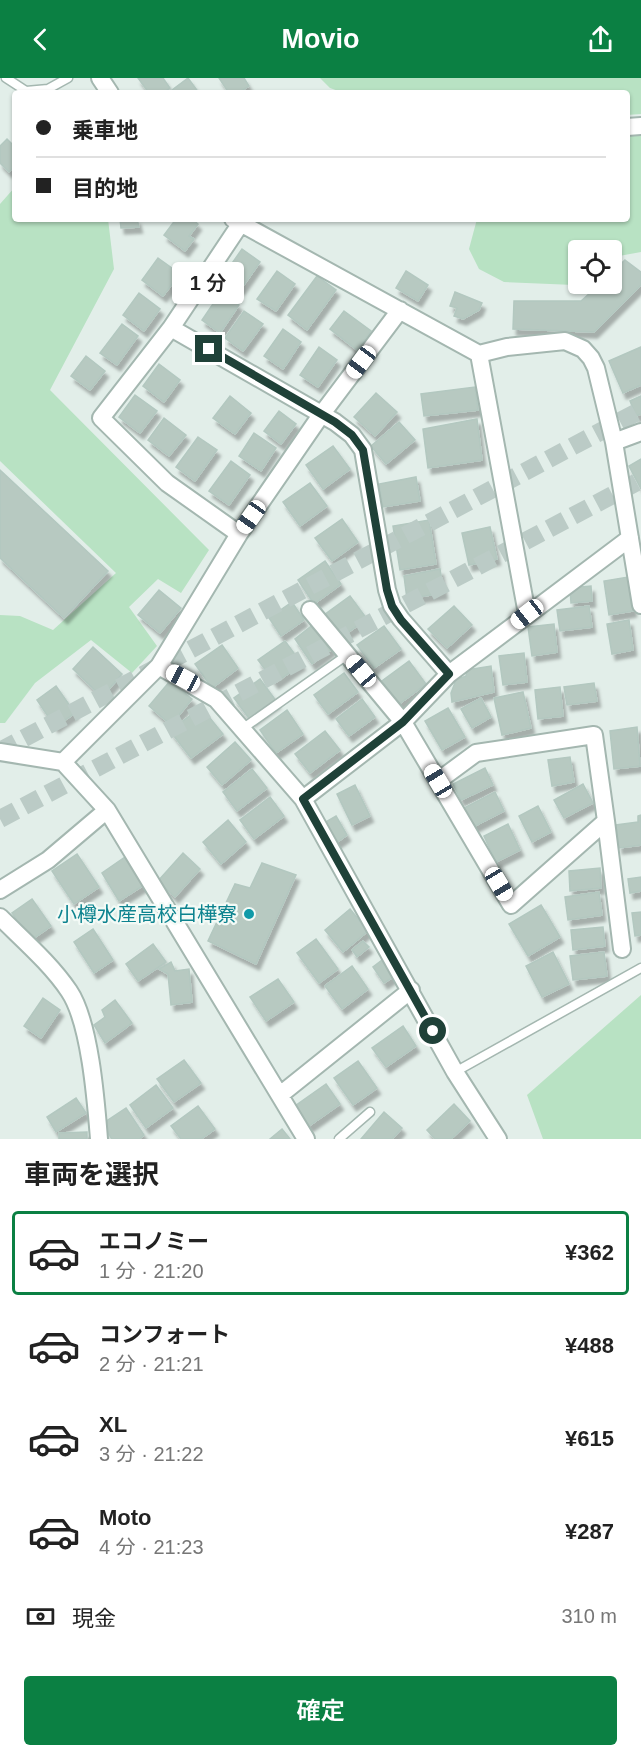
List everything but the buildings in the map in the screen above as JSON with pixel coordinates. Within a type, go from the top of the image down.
[{"type":"street","points":[[236,222],[171,328],[101,418],[167,483],[239,534]]},
{"type":"street","points":[[239,222],[479,354],[507,347],[565,341],[583,349],[596,368],[614,442],[626,499],[630,538],[638,555],[641,605]]},
{"type":"street","points":[[63,762],[159,666],[239,534],[321,415],[400,310]]},
{"type":"street","points":[[171,328],[352,435],[363,450],[387,590],[392,606],[449,674]]},
{"type":"street","points":[[479,354],[527,614]]},
{"type":"street","points":[[614,442],[641,432]]},
{"type":"street","points":[[303,799],[403,722],[449,674],[630,538]]},
{"type":"street","points":[[310,610],[403,722],[511,905],[606,821]]},
{"type":"street","points":[[159,666],[216,699],[303,799],[455,1072],[498,1139]]},
{"type":"street","points":[[438,781],[476,753],[594,735],[622,949]]},
{"type":"street","points":[[0,752],[63,762],[107,810],[306,1139]]},
{"type":"street","points":[[0,890],[48,860],[107,810]]},
{"type":"street","points":[[0,917],[59,978],[74,1000],[94,1080],[99,1139]]},
{"type":"street","points":[[280,1095],[411,990]]},
{"type":"lane","points":[[6,78],[24,90]]},
{"type":"lane","points":[[37,90],[48,89],[68,78]]},
{"type":"lane","points":[[242,729],[347,655]]},
{"type":"lane","points":[[455,1072],[641,968]]},
{"type":"lane","points":[[339,1139],[370,1112]]},
{"type":"green space","points":[[320,78],[641,78],[641,114],[630,115],[630,90],[336,90],[330,88]]},
{"type":"green space","points":[[641,133],[641,252],[622,255],[622,240],[568,240],[568,285],[504,282],[479,269],[469,249],[476,222],[630,222],[630,135]]},
{"type":"green space","points":[[12,190],[12,222],[108,222],[114,269],[50,390],[209,550],[181,593],[158,579],[129,607],[157,646],[132,673],[91,640],[35,683],[5,723],[0,723],[0,615],[20,616],[53,630],[116,573],[0,461],[0,204]]},
{"type":"green space","points":[[641,995],[641,1139],[543,1139],[527,1095]]},
{"type":"tunnel","points":[[0,751],[641,410]]},
{"type":"tunnel","points":[[0,819],[641,480]]},
{"type":"place","name":"小樽水産高校白樺寮","points":[[249,914]]},
{"type":"route","points":[[209,349],[335,422],[352,435],[363,450],[387,590],[392,606],[401,620],[449,674],[403,722],[303,799],[433,1031]]}]
